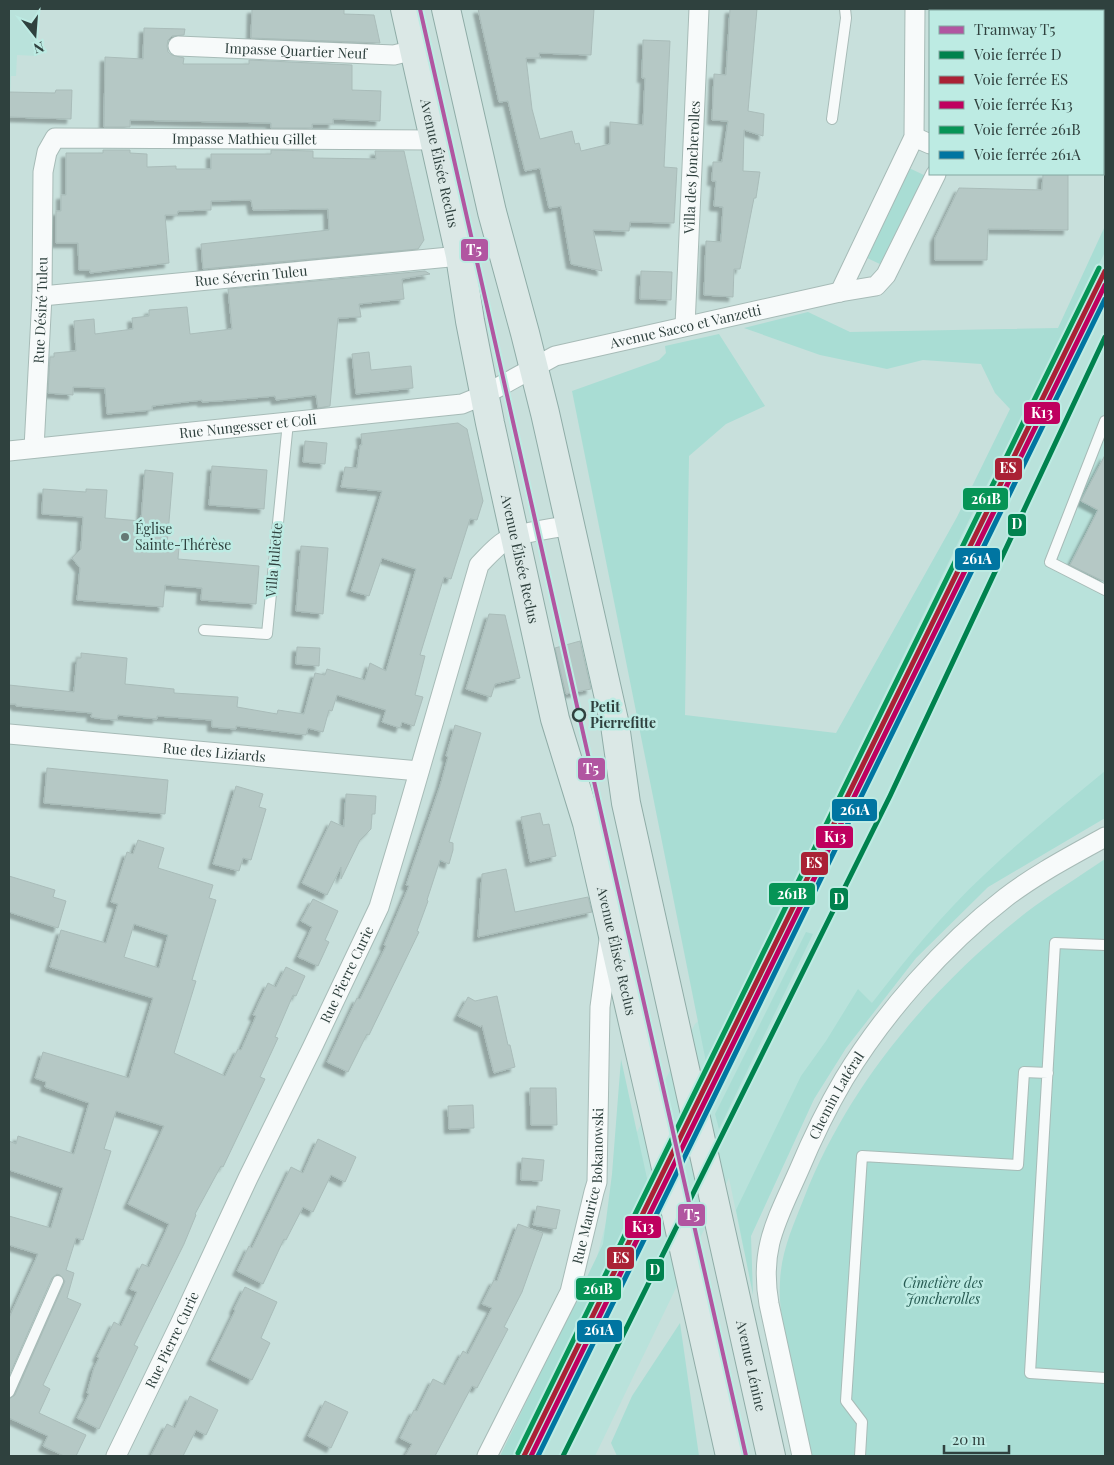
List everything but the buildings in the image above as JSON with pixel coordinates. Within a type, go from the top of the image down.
[{"type":"main road","name":"Avenue Élisée Reclus","points":[[405,9],[460,256],[484,395],[554,719],[588,823],[730,1456]]},
{"type":"main road","points":[[446,9],[492,212],[525,333],[570,525]]},
{"type":"main road","name":"Avenue Lénine","points":[[570,525],[615,725],[626,803],[772,1456]]},
{"type":"street","name":"Villa des Joncherolles","points":[[685,326],[700,9]]},
{"type":"street","points":[[840,292],[922,140],[914,9]]},
{"type":"street","name":"Impasse Quartier Neuf","points":[[178,46],[394,55],[414,50]]},
{"type":"street","name":"Impasse Mathieu Gillet","points":[[55,138],[435,140]]},
{"type":"street","name":"Rue Désiré Tuleu","points":[[34,448],[42,296],[43,172],[47,152],[55,138]]},
{"type":"street","name":"Avenue Sacco et Vanzetti","points":[[484,395],[555,356],[840,292],[876,286],[886,275],[936,175]]},
{"type":"street","name":"Rue Séverin Tuleu","points":[[42,296],[460,256]]},
{"type":"street","name":"Rue Nungesser et Coli","points":[[9,451],[462,404],[484,395]]},
{"type":"street","name":"Rue Pierre Curie","points":[[116,1456],[379,907],[479,565],[504,541],[514,536],[570,525]]},
{"type":"street","name":"Rue des Liziards","points":[[9,734],[419,771]]},
{"type":"street","name":"Chemin Latéral","points":[[802,1456],[768,1304],[766,1258],[770,1235],[823,1118],[858,1057],[903,997],[948,948],[1006,897],[1105,837]]},
{"type":"street","name":"Rue Maurice Bokanowski","points":[[487,1456],[570,1292],[597,1182],[600,1007],[611,924]]},
{"type":"lane","points":[[832,119],[846,18],[845,9]]},
{"type":"lane","points":[[1105,421],[1050,562],[1105,590]]},
{"type":"lane","name":"Villa Juliette","points":[[204,630],[267,634],[288,422]]},
{"type":"lane","points":[[1105,945],[1055,943],[1030,1373],[1105,1378]]},
{"type":"lane","points":[[860,1456],[862,1422],[846,1401],[862,1156],[1018,1165],[1024,1072],[1048,1073]]},
{"type":"lane","points":[[9,1392],[58,1281]]},
{"type":"shaded area","points":[[9,9],[38,9],[37,56],[17,55],[16,76],[11,76],[9,127]]},
{"type":"shaded area","points":[[1105,240],[1105,818],[988,887],[916,958],[846,1048],[814,1099],[744,1251],[729,1178],[595,1456],[510,1456],[588,1291],[623,1158],[695,1024],[721,1000]]},
{"type":"green space","points":[[909,168],[926,176],[882,265],[865,257]]},
{"type":"green space","points":[[1105,226],[1105,252],[969,520],[706,1062],[572,391],[659,360],[666,353],[665,346],[719,334],[765,406],[726,424],[689,456],[685,715],[836,733],[957,517],[1010,409],[995,393],[981,364],[923,360],[887,369],[820,355],[744,328],[808,312],[850,332],[1058,328]]},
{"type":"green space","points":[[1105,771],[1105,818],[988,887],[916,958],[846,1048],[814,1099],[751,1236],[753,1295],[736,1210],[801,1076],[826,1041],[858,989],[872,1003],[925,937],[969,890],[999,861]]},
{"type":"green space","name":"Cimetière des Joncherolles","points":[[1105,859],[1105,1456],[812,1456],[783,1323],[780,1303],[780,1282],[788,1239],[822,1157],[866,1081],[921,1011],[952,978],[1027,912]]},
{"type":"green space","points":[[806,932],[813,934],[719,1129],[715,1114]]},
{"type":"green space","points":[[621,1059],[648,1183],[512,1456],[500,1456],[603,1244],[612,1174]]},
{"type":"green space","points":[[680,1323],[699,1456],[617,1456],[611,1443],[632,1396]]},
{"type":"tram line","name":"T5","points":[[420,9],[746,1456]]},
{"type":"rail line","name":"261B","points":[[518,1453],[1099,268]]},
{"type":"rail line","name":"ES","points":[[524,1456],[1105,271]]},
{"type":"rail line","name":"K13","points":[[531,1456],[1105,285]]},
{"type":"rail line","name":"261A","points":[[538,1456],[1105,299]]},
{"type":"rail line","name":"D","points":[[563,1456],[890,796],[1105,337]]},
{"type":"place","name":"Église Sainte-Thérèse","points":[[125,537]]},
{"type":"place","name":"Petit Pierrefitte","points":[[579,715]]}]
